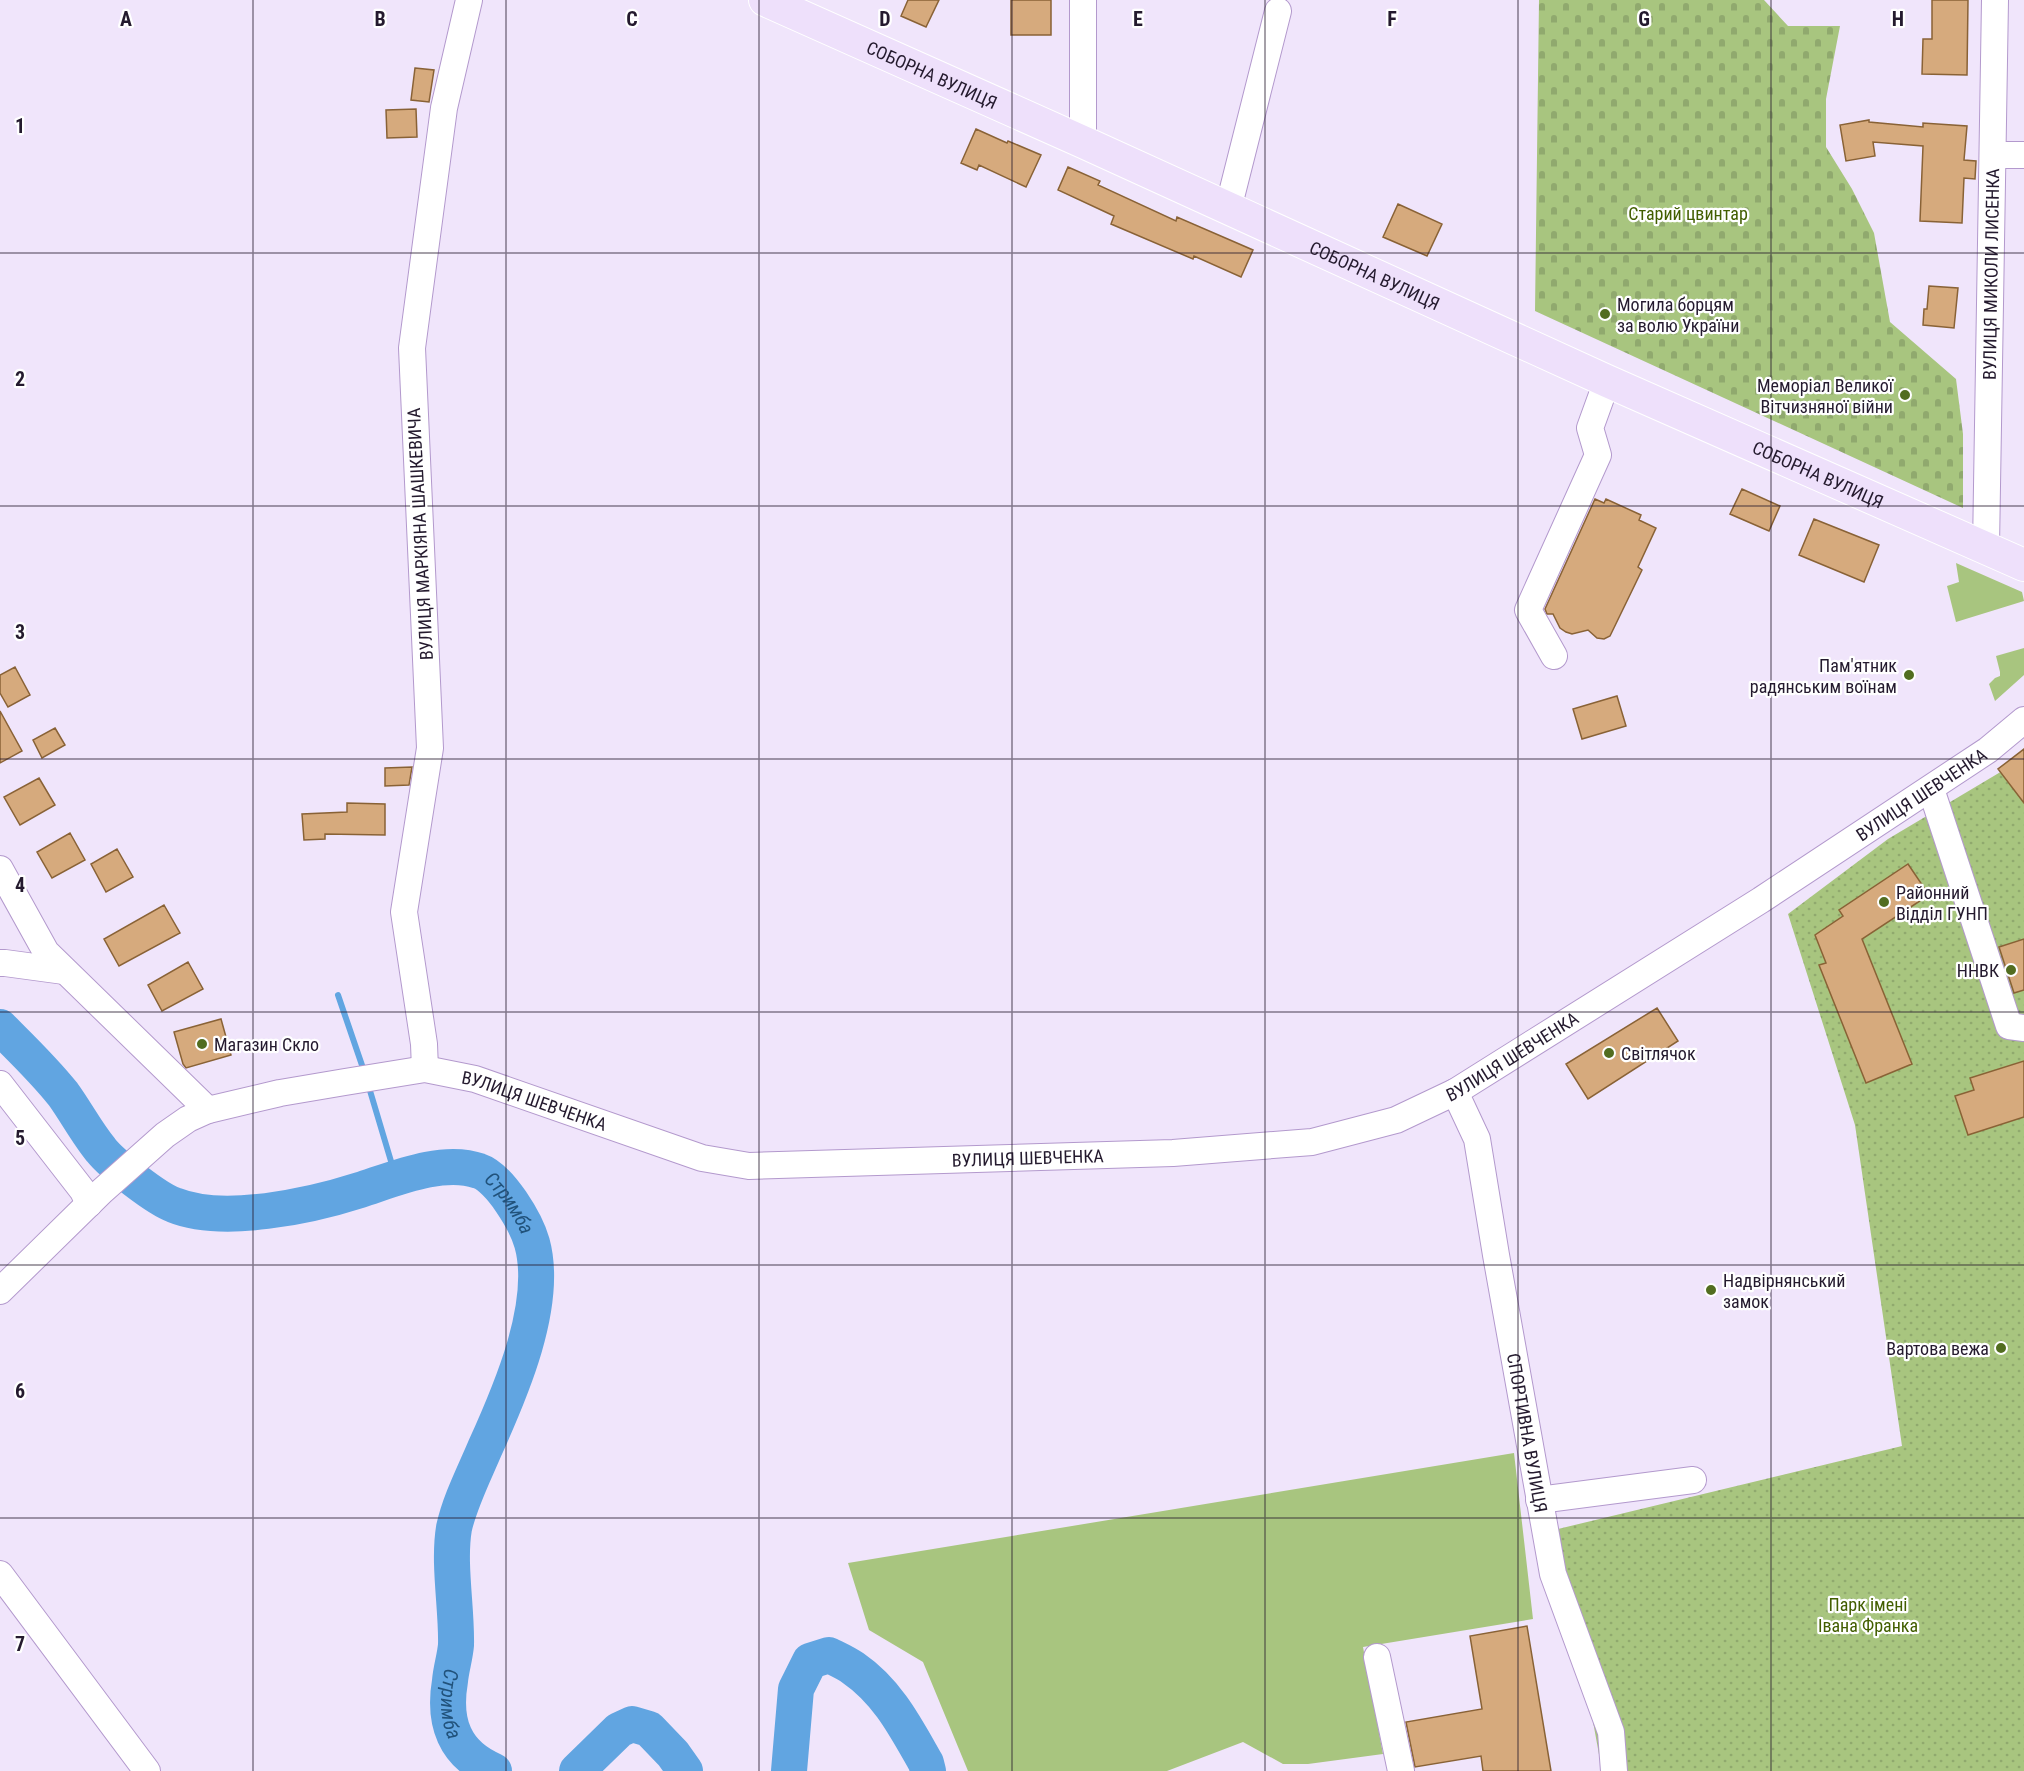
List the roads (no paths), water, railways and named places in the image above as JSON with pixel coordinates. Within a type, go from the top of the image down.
[{"type":"main road","name":"СОБОРНА ВУЛИЦЯ","points":[[765,0],[1607,381],[2024,565]]},
{"type":"street","name":"ВУЛИЦЯ МАРКІЯНА ШАШКЕВИЧА","points":[[425,1069],[424,1044],[404,912],[430,748],[412,348],[444,108],[469,0]]},
{"type":"street","points":[[1083,0],[1083,142]]},
{"type":"street","name":"ВУЛИЦЯ МИКОЛИ ЛИСЕНКА","points":[[1986,547],[1995,0]]},
{"type":"street","points":[[1228,209],[1278,11]]},
{"type":"street","points":[[1993,155],[2024,155]]},
{"type":"street","points":[[1554,656],[1528,610],[1598,455],[1590,428],[1607,381]]},
{"type":"street","name":"ВУЛИЦЯ ШЕВЧЕНКА","points":[[0,1292],[96,1198],[165,1135],[188,1119],[208,1110],[280,1093],[425,1069],[475,1079],[702,1158],[749,1166],[1173,1153],[1312,1142],[1396,1120],[1455,1092],[1761,900],[1988,750],[2024,720]]},
{"type":"street","points":[[1931,789],[2009,1026],[2024,1028]]},
{"type":"street","points":[[0,869],[46,952],[208,1110]]},
{"type":"street","points":[[0,963],[64,971]]},
{"type":"street","points":[[0,1084],[83,1191],[96,1198]]},
{"type":"street","name":"СПОРТИВНА ВУЛИЦЯ","points":[[1455,1092],[1477,1139],[1553,1574],[1611,1732],[1614,1771]]},
{"type":"street","points":[[1539,1500],[1693,1480]]},
{"type":"street","points":[[0,1574],[147,1771]]},
{"type":"street","points":[[1377,1657],[1401,1771]]},
{"type":"waterway","points":[[338,995],[365,1074]]},
{"type":"waterway","name":"Стримба","points":[[0,1027],[56,1085],[107,1156],[146,1189],[174,1205],[194,1211],[217,1213],[267,1211],[317,1202],[403,1176],[434,1168],[450,1167],[479,1171],[487,1175],[511,1202],[532,1243],[536,1267],[531,1320],[515,1375],[460,1508],[452,1542],[456,1645],[448,1696],[450,1723],[454,1735],[469,1756],[494,1771]]},
{"type":"waterway","points":[[368,1084],[396,1178]]},
{"type":"waterway","name":"Стримба","points":[[789,1771],[796,1689],[810,1661],[829,1655],[850,1666],[886,1699],[911,1737],[928,1771]]},
{"type":"waterway","name":"Стримба","points":[[577,1771],[619,1730],[632,1724],[649,1729],[673,1754],[685,1771]]},
{"type":"place","name":"Могила борцям за волю України","points":[[1605,314]]},
{"type":"place","name":"Меморіал Великої Вітчизняної війни","points":[[1905,395]]},
{"type":"place","name":"Пам'ятник радянським воїнам","points":[[1909,675]]},
{"type":"place","name":"Районний Відділ ГУНП","points":[[1884,902]]},
{"type":"place","name":"ННВК","points":[[2011,970]]},
{"type":"place","name":"Магазин Скло","points":[[202,1044]]},
{"type":"place","name":"Світлячок","points":[[1609,1053]]},
{"type":"place","name":"Надвірнянський замок","points":[[1711,1290]]},
{"type":"place","name":"Вартова вежа","points":[[2001,1348]]},
{"type":"park label","name":"Старий цвинтар","points":[[1688,213]]},
{"type":"park label","name":"Парк імені Івана Франка","points":[[1868,1614]]}]
